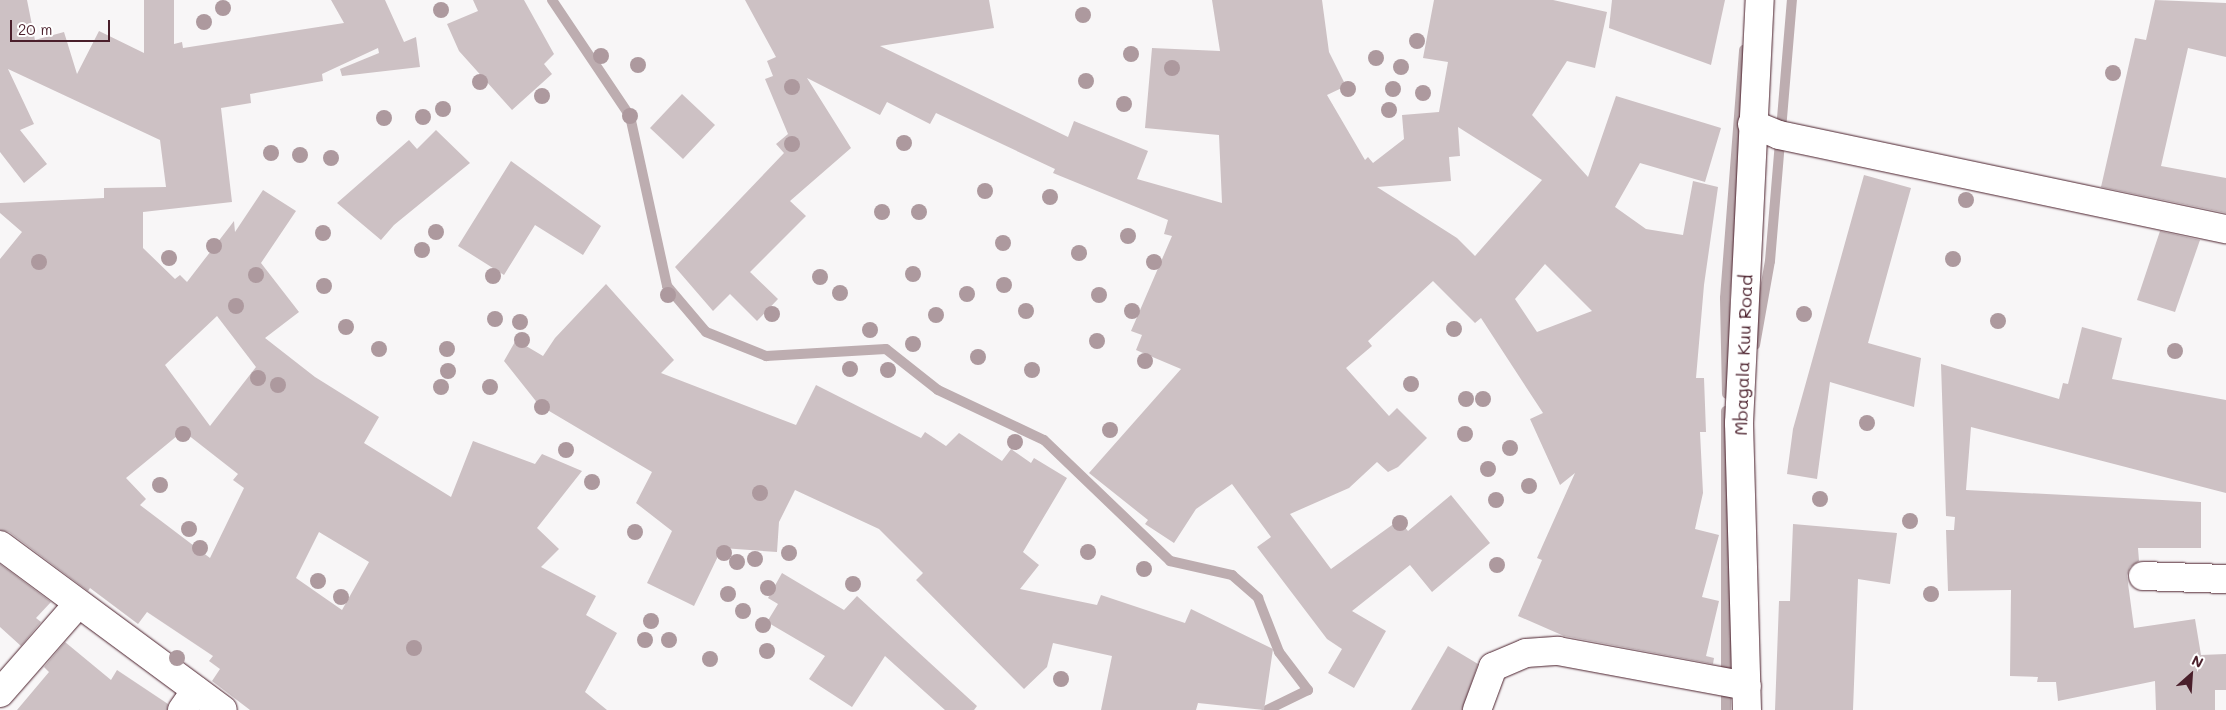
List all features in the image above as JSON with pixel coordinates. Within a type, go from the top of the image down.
[{"type":"street","name":"Mbagala Kuu Road","points":[[1746,698],[1739,423],[1752,124],[1760,0]]},
{"type":"street","points":[[1752,124],[1789,137],[2226,229]]},
{"type":"street","points":[[0,545],[78,604],[189,700],[223,710]]},
{"type":"street","points":[[2143,576],[2226,579]]},
{"type":"street","points":[[0,693],[78,604]]},
{"type":"street","points":[[1477,710],[1493,667],[1526,653],[1558,651],[1746,698]]},
{"type":"building","points":[[0,0],[27,0],[35,40],[64,32],[77,74],[99,31],[144,53],[144,0],[174,0],[174,44],[182,42],[183,48],[344,23],[331,0],[385,0],[404,42],[416,37],[420,67],[342,76],[340,69],[379,53],[378,48],[322,74],[323,81],[250,94],[251,103],[221,108],[232,202],[143,212],[143,248],[175,279],[180,275],[187,282],[234,221],[235,232],[263,190],[296,211],[261,263],[299,312],[265,338],[315,377],[379,417],[364,443],[451,497],[473,441],[535,464],[542,454],[582,471],[537,528],[559,549],[541,567],[596,596],[586,615],[617,633],[585,692],[607,710],[250,710],[212,681],[220,669],[209,661],[213,656],[147,612],[138,624],[90,588],[88,591],[9,532],[0,530],[0,259],[22,232],[0,213],[0,203],[104,198],[104,188],[166,187],[160,140],[8,69],[34,124],[20,130],[47,164],[24,183],[0,152]],"holes":[[[217,316],[256,367],[210,426],[165,365]],[[183,431],[238,474],[233,480],[244,488],[210,558],[140,505],[146,499],[126,478]],[[319,532],[369,562],[342,610],[296,578]]]},
{"type":"building","points":[[473,0],[524,0],[554,54],[544,64],[552,74],[512,110],[459,51],[447,24],[478,11]]},
{"type":"building","points":[[745,0],[989,0],[994,28],[880,46],[1068,137],[1074,121],[1148,151],[1137,179],[1222,203],[1219,135],[1145,128],[1152,48],[1220,51],[1212,0],[1322,0],[1329,52],[1346,86],[1327,95],[1365,160],[1368,157],[1373,163],[1404,139],[1402,115],[1439,112],[1448,62],[1423,58],[1434,0],[1553,0],[1607,12],[1595,68],[1567,61],[1532,115],[1588,177],[1616,96],[1721,128],[1705,182],[1640,163],[1615,207],[1646,229],[1683,235],[1693,181],[1718,187],[1704,285],[1696,378],[1704,378],[1706,432],[1700,432],[1703,493],[1695,529],[1719,535],[1702,597],[1719,601],[1706,656],[1714,658],[1713,664],[1564,636],[1518,616],[1542,560],[1537,558],[1575,473],[1560,485],[1530,419],[1543,413],[1481,318],[1475,323],[1433,281],[1368,341],[1372,346],[1346,368],[1389,416],[1397,408],[1427,438],[1398,467],[1388,472],[1377,462],[1349,488],[1290,514],[1331,569],[1399,520],[1408,531],[1451,495],[1490,543],[1432,592],[1410,565],[1352,611],[1386,631],[1354,688],[1328,673],[1342,649],[1327,639],[1257,547],[1271,537],[1232,484],[1196,509],[1174,543],[1145,524],[1148,520],[1089,473],[1181,369],[1136,350],[1142,335],[1131,331],[1172,236],[1164,234],[1168,220],[1053,173],[1055,169],[936,113],[930,124],[887,102],[880,115],[807,78],[851,148],[790,201],[806,216],[750,272],[778,299],[757,321],[730,294],[713,311],[675,267],[784,153],[776,144],[788,134],[765,79],[773,76],[767,61],[776,57]],"holes":[[[1458,127],[1542,180],[1475,256],[1457,238],[1377,187],[1451,181],[1449,157],[1460,156]],[[1545,264],[1592,311],[1537,332],[1515,299]]]},
{"type":"building","points":[[1612,0],[1725,0],[1711,65],[1609,28]]},
{"type":"building","points":[[2155,0],[2226,3],[2226,57],[2188,48],[2161,166],[2226,178],[2226,213],[2101,187],[2135,38],[2146,40]]},
{"type":"building","points":[[682,94],[715,125],[683,159],[650,128]]},
{"type":"building","points":[[436,130],[470,163],[394,225],[381,240],[337,203],[409,140],[417,149]]},
{"type":"building","points":[[511,161],[601,226],[583,255],[535,225],[504,275],[458,246]]},
{"type":"building","points":[[1864,175],[1911,188],[1868,343],[1921,358],[1914,407],[1830,382],[1817,479],[1787,474],[1793,429]]},
{"type":"building","points":[[2160,231],[2200,240],[2175,312],[2137,300]]},
{"type":"building","points":[[606,284],[674,360],[661,373],[796,425],[816,385],[921,438],[925,432],[946,446],[959,433],[1002,461],[1011,449],[1031,463],[1034,458],[1067,478],[1023,552],[1039,565],[1020,589],[1097,605],[1101,595],[1185,623],[1191,609],[1273,649],[1264,710],[1198,703],[1196,710],[1101,710],[1112,656],[1053,643],[1047,667],[1024,689],[916,580],[923,573],[879,529],[795,490],[779,522],[777,552],[722,548],[694,606],[647,583],[672,531],[636,503],[652,472],[539,405],[504,361],[516,340],[543,356],[555,338]]},
{"type":"building","points":[[2082,327],[2122,338],[2112,379],[2226,400],[2226,493],[1971,427],[1966,490],[2201,502],[2201,548],[2138,548],[2139,561],[2130,567],[2127,576],[2134,628],[2195,619],[2201,655],[2226,654],[2226,690],[2215,690],[2215,710],[2156,710],[2155,681],[2058,701],[2056,682],[2037,682],[2038,677],[2010,676],[2011,590],[1948,591],[1946,530],[1954,530],[1955,517],[1946,516],[1941,364],[2059,399],[2063,383],[2068,384]]},
{"type":"building","points":[[1793,524],[1897,533],[1890,584],[1858,579],[1853,710],[1775,710],[1779,601],[1790,601]]},
{"type":"building","points":[[0,564],[51,602],[36,618],[41,622],[21,646],[0,627]]},
{"type":"building","points":[[782,573],[844,610],[857,596],[977,706],[974,710],[945,710],[885,656],[852,707],[809,679],[825,656],[767,622],[778,604],[768,598]]},
{"type":"building","points":[[65,642],[111,680],[117,670],[168,704],[167,710],[17,710],[49,672],[44,667]]},
{"type":"building","points":[[1448,646],[1478,664],[1462,710],[1411,710]]},
{"type":"waterway","points":[[552,0],[630,116],[667,286],[706,332],[766,356],[886,349],[938,390],[1044,440],[1170,561],[1232,575],[1258,598],[1279,652],[1308,690],[1267,710]]},
{"type":"waterway","points":[[1755,345],[1770,261],[1792,0]]},
{"type":"waterway","points":[[1727,394],[1725,298],[1744,50]]},
{"type":"waterway","points":[[1726,411],[1726,710]]}]
